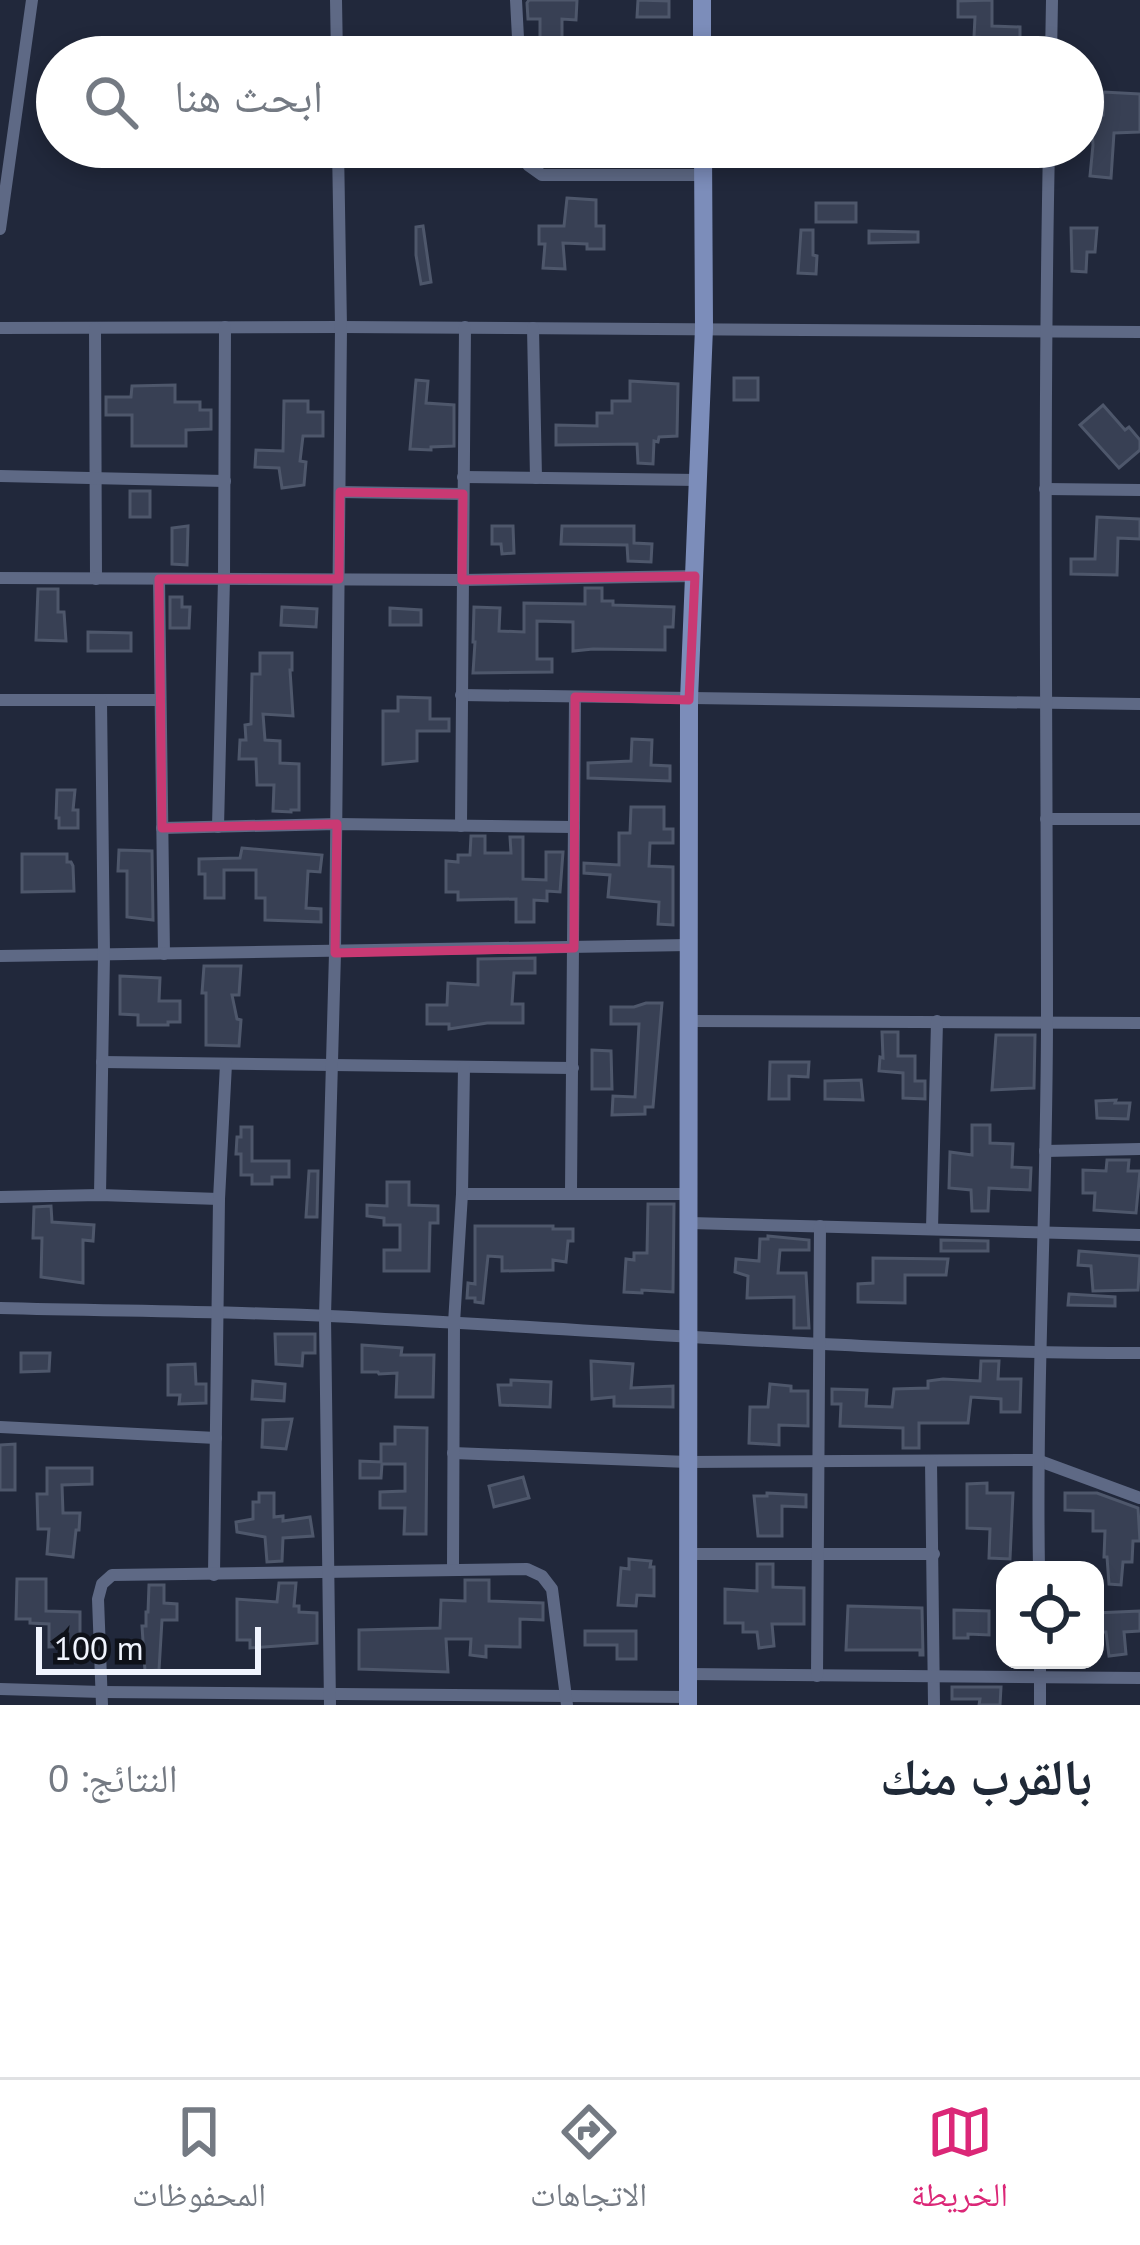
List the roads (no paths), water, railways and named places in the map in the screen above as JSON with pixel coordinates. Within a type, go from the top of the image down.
[{"type":"street","points":[[0,229],[32,0]]},
{"type":"street","points":[[336,0],[337,36]]},
{"type":"street","points":[[516,0],[518,36]]},
{"type":"street","points":[[702,0],[702,36]]},
{"type":"street","points":[[1051,36],[1052,0]]},
{"type":"street","points":[[330,1699],[325,1316],[337,824],[338,168]]},
{"type":"street","points":[[532,168],[542,175],[703,176]]},
{"type":"street","points":[[0,1689],[102,1699],[688,1701],[689,700],[704,328],[703,168]]},
{"type":"street","points":[[1039,1561],[1047,1022],[1049,168]]},
{"type":"street","points":[[218,827],[225,327]]},
{"type":"street","points":[[461,826],[465,327]]},
{"type":"street","points":[[0,328],[1140,332]]},
{"type":"street","points":[[95,328],[96,579]]},
{"type":"street","points":[[532,328],[536,478]]},
{"type":"street","points":[[0,476],[225,481]]},
{"type":"street","points":[[464,477],[698,480]]},
{"type":"street","points":[[1045,489],[1140,490]]},
{"type":"street","points":[[340,492],[463,494]]},
{"type":"street","points":[[0,578],[694,576]]},
{"type":"street","points":[[159,579],[164,954]]},
{"type":"street","points":[[461,695],[1140,704]]},
{"type":"street","points":[[571,1193],[575,698]]},
{"type":"street","points":[[0,700],[160,700]]},
{"type":"street","points":[[100,1196],[101,700]]},
{"type":"street","points":[[1046,819],[1140,819]]},
{"type":"street","points":[[162,828],[574,827]]},
{"type":"street","points":[[0,956],[689,945]]},
{"type":"street","points":[[689,1021],[1140,1023]]},
{"type":"street","points":[[932,1229],[937,1021]]},
{"type":"street","points":[[102,1062],[573,1068]]},
{"type":"street","points":[[214,1575],[219,1198],[226,1064]]},
{"type":"street","points":[[452,1569],[454,1323],[464,1067]]},
{"type":"street","points":[[1045,1151],[1140,1149]]},
{"type":"street","points":[[462,1194],[689,1194]]},
{"type":"street","points":[[0,1197],[219,1198]]},
{"type":"street","points":[[690,1223],[1140,1235]]},
{"type":"street","points":[[817,1676],[820,1226]]},
{"type":"street","points":[[0,1308],[325,1316],[819,1344],[1140,1353]]},
{"type":"street","points":[[0,1427],[216,1438]]},
{"type":"street","points":[[453,1453],[688,1462],[1037,1460],[1140,1498]]},
{"type":"street","points":[[932,1461],[934,1705]]},
{"type":"street","points":[[688,1554],[934,1554]]},
{"type":"street","points":[[102,1699],[98,1599],[102,1584],[112,1575],[527,1569],[552,1588],[567,1701]]},
{"type":"street","points":[[1040,1669],[1040,1705]]},
{"type":"street","points":[[688,1675],[1140,1678]]}]
